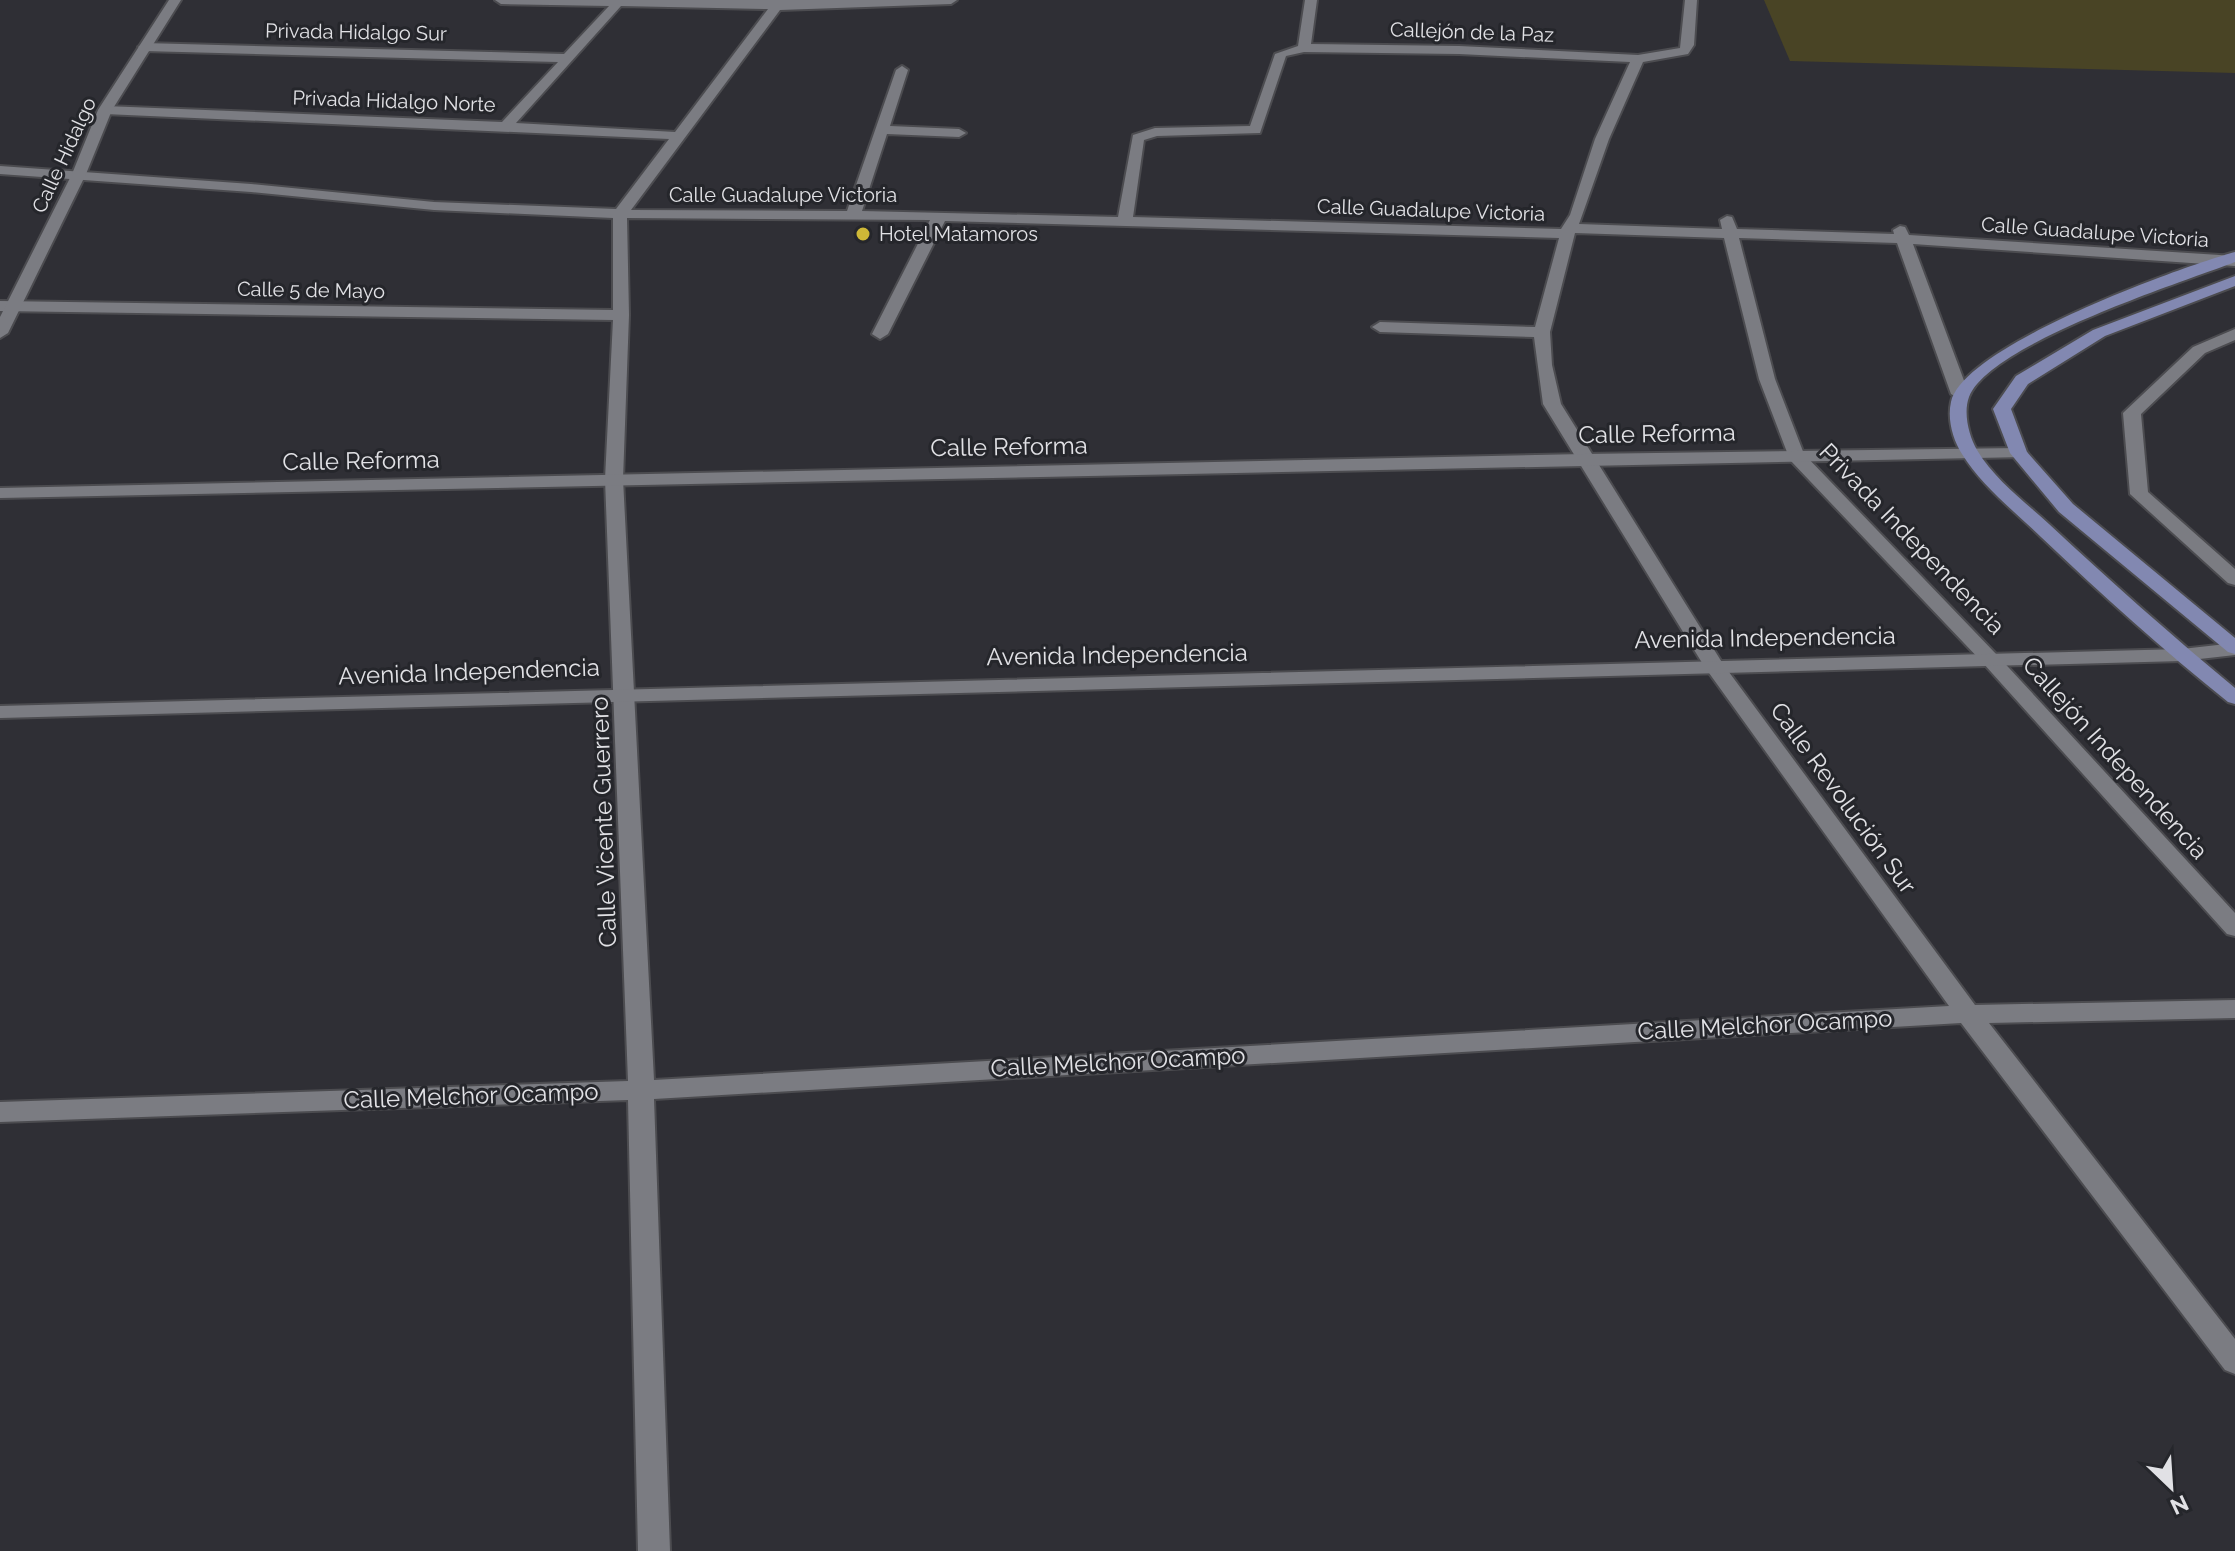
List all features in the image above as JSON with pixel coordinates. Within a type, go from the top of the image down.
[{"type":"main road","points":[[2233,257],[2042,333],[1989,363],[1960,394],[1959,419],[1970,454],[2013,501],[2182,655],[2235,698]]},
{"type":"main road","points":[[2190,274],[2229,283]]},
{"type":"main road","points":[[2229,283],[2099,333],[2022,380],[2002,409],[2019,453],[2066,508],[2235,649]]},
{"type":"street","name":"Calle Hidalgo","points":[[0,333],[7,306],[79,174],[105,110],[175,0]]},
{"type":"street","points":[[501,0],[616,5],[951,0]]},
{"type":"street","points":[[1125,221],[1138,138],[1155,132],[1255,130],[1281,54],[1304,48],[1311,0]]},
{"type":"street","name":"Callejón de la Paz","points":[[1304,48],[1459,50],[1638,59],[1684,51],[1688,45],[1691,0]]},
{"type":"street","points":[[620,214],[780,3]]},
{"type":"street","points":[[506,126],[616,5]]},
{"type":"street","name":"Privada Hidalgo Sur","points":[[144,47],[566,58]]},
{"type":"street","name":"Calle Revolución Sur","points":[[1638,59],[1602,139],[1571,226],[1542,332],[1544,365],[1552,404],[1714,666],[1968,1014],[2235,1361]]},
{"type":"street","points":[[853,215],[902,70]]},
{"type":"street","name":"Privada Hidalgo Norte","points":[[105,110],[681,136]]},
{"type":"street","points":[[883,130],[959,133]]},
{"type":"street","name":"Calle Guadalupe Victoria","points":[[0,170],[79,174],[434,206],[620,214],[1728,227],[1901,234],[2233,257]]},
{"type":"street","name":"Calle Vicente Guerrero","points":[[620,214],[621,315],[614,479],[641,1090],[654,1551]]},
{"type":"street","points":[[880,334],[940,216]]},
{"type":"street","points":[[1728,227],[1767,379],[1796,456]]},
{"type":"street","points":[[1901,234],[1960,394]]},
{"type":"street","name":"Calle 5 de Mayo","points":[[7,306],[621,315]]},
{"type":"street","points":[[1380,327],[1542,332]]},
{"type":"street","points":[[2235,334],[2199,350],[2132,413],[2139,494],[2235,579]]},
{"type":"street","name":"Calle Reforma","points":[[0,493],[1584,459],[2019,453]]},
{"type":"street","name":"Privada Independencia","points":[[1796,456],[1990,659]]},
{"type":"street","name":"Avenida Independencia","points":[[0,712],[625,693],[2182,655],[2235,649]]},
{"type":"street","name":"Callejón Independencia","points":[[1990,659],[2235,928]]},
{"type":"street","name":"Calle Melchor Ocampo","points":[[0,1112],[641,1090],[1968,1014],[2235,1009]]},
{"type":"shaded area","points":[[1764,0],[2235,0],[2235,73],[1790,61]]},
{"type":"place","name":"Hotel Matamoros","points":[[863,234]]}]
